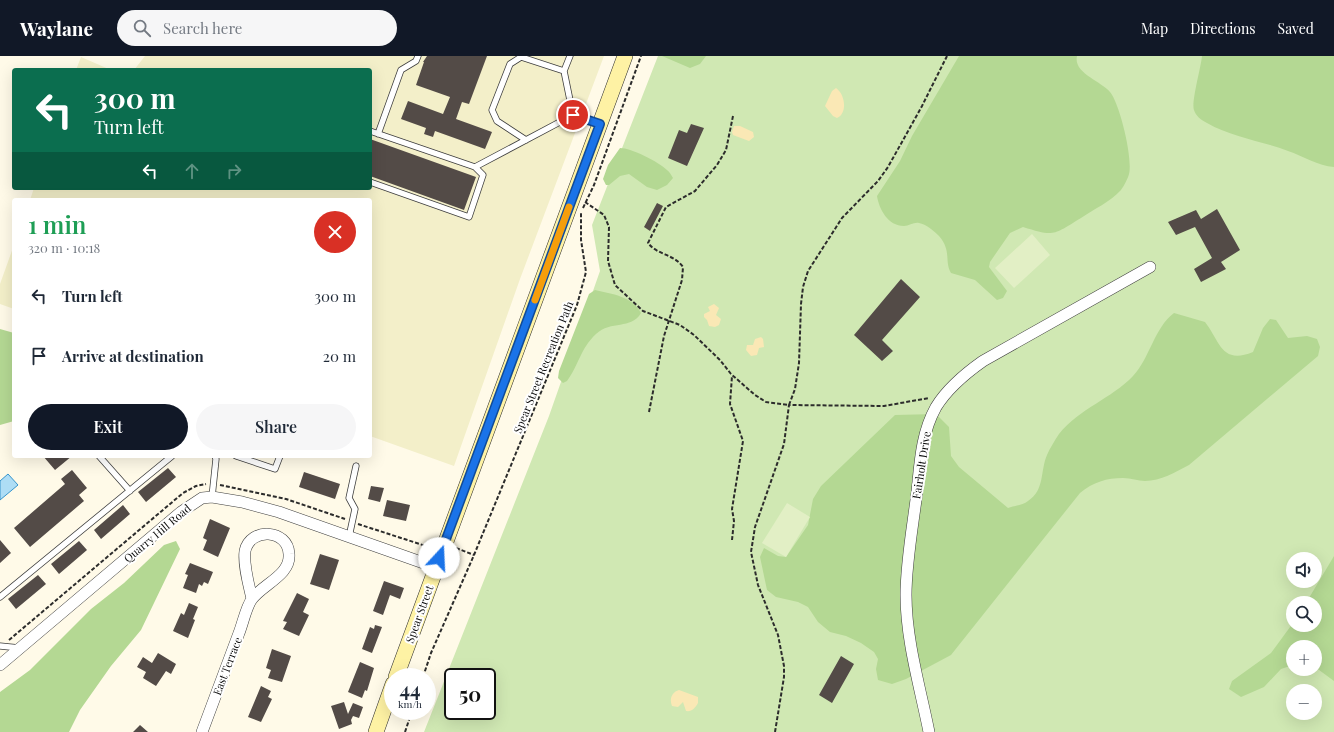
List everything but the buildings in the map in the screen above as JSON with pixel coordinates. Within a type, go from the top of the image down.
[{"type":"main road","name":"Spear Street","points":[[399,668],[442,548],[579,200],[600,124],[625,56]]},
{"type":"main road","points":[[376,732],[384,709]]},
{"type":"street","name":"Fairholt Drive","points":[[929,732],[909,632],[906,594],[921,454],[929,423],[937,406],[968,371],[983,360],[1150,268]]},
{"type":"street","name":"Quarry Hill Road","points":[[0,665],[190,505],[202,498],[212,497],[242,502],[279,512],[435,568]]},
{"type":"street","name":"East Terrace","points":[[202,732],[252,599],[286,566],[289,552],[287,546],[278,536],[264,533],[252,539],[247,545],[245,559],[252,599]]},
{"type":"lane","points":[[378,134],[401,70],[416,61],[418,56]]},
{"type":"lane","points":[[570,56],[564,71],[573,115]]},
{"type":"lane","points":[[526,140],[497,121],[492,110],[510,64],[520,57],[564,71]]},
{"type":"lane","points":[[475,167],[573,115],[600,124]]},
{"type":"lane","points":[[372,132],[475,167],[483,175],[469,217],[372,183]]},
{"type":"lane","points":[[101,458],[130,491]]},
{"type":"lane","points":[[0,597],[170,458]]},
{"type":"lane","points":[[212,497],[217,458]]},
{"type":"lane","points":[[242,458],[275,469],[279,458]]},
{"type":"lane","points":[[349,537],[355,509],[349,498],[356,466]]},
{"type":"lane","points":[[1,646],[20,648]]},
{"type":"path","name":"Spear Street Recreation Path","points":[[426,668],[577,305],[586,272],[581,240],[581,213],[579,200],[641,56]]},
{"type":"path","points":[[775,732],[784,677],[784,666],[778,636],[758,585],[751,552],[755,527],[784,444],[788,404],[795,389],[798,370],[803,287],[808,271],[842,218],[878,181],[888,166],[922,106],[947,56]]},
{"type":"path","points":[[648,412],[668,320],[682,280],[683,267],[673,258],[653,250],[648,243],[652,231],[666,207],[695,191],[717,165],[726,150],[733,116]]},
{"type":"path","points":[[579,200],[604,215],[609,227],[608,261],[615,286],[643,311],[668,320],[694,335],[732,376],[766,402],[788,404],[884,406],[929,398]]},
{"type":"path","points":[[732,376],[730,404],[743,442],[732,509],[734,521],[732,540]]},
{"type":"path","points":[[1,646],[183,493],[196,486],[213,484],[286,499],[429,548],[457,548],[474,555]]},
{"type":"path","points":[[405,732],[409,720]]},
{"type":"shaded area","points":[[145,56],[604,56],[520,279],[454,466],[372,437],[372,198],[31,198],[33,190],[372,190],[372,68],[136,68]]},
{"type":"shaded area","points":[[81,57],[106,68],[77,68]]},
{"type":"shaded area","points":[[12,251],[12,308],[0,304],[0,284]]},
{"type":"green space","points":[[658,56],[1334,56],[1334,732],[424,732],[429,720],[436,720],[436,702],[444,681],[444,720],[496,720],[496,668],[449,668],[549,416],[600,271],[592,225]]},
{"type":"green space","points":[[662,56],[706,56],[700,64],[690,68]]},
{"type":"green space","points":[[959,56],[1077,56],[1077,62],[1083,72],[1106,88],[1114,98],[1125,132],[1129,157],[1130,167],[1126,182],[1121,190],[1102,205],[1065,228],[1054,233],[1042,232],[1023,227],[1010,233],[990,262],[989,267],[1007,291],[1003,298],[997,300],[975,280],[951,273],[948,264],[947,251],[943,241],[935,232],[927,226],[919,223],[904,226],[893,223],[882,211],[877,196],[900,161],[912,136]]},
{"type":"green space","points":[[1202,56],[1334,56],[1334,167],[1322,165],[1294,153],[1226,132],[1205,122],[1197,116],[1193,106]]},
{"type":"green space","points":[[620,148],[631,150],[652,160],[668,171],[673,178],[667,185],[657,190],[647,187],[629,174],[620,176],[609,185],[606,185],[603,179],[608,165]]},
{"type":"green space","points":[[1032,234],[1050,255],[1014,288],[995,268]]},
{"type":"green space","points":[[595,290],[627,299],[637,307],[641,313],[632,321],[608,327],[596,334],[586,345],[567,381],[563,383],[558,378],[559,371],[589,294]]},
{"type":"green space","points":[[1174,313],[1205,322],[1223,349],[1234,355],[1242,355],[1253,352],[1263,328],[1270,319],[1276,320],[1288,338],[1307,336],[1317,339],[1320,347],[1318,356],[1189,465],[1168,476],[1151,481],[1142,481],[1129,478],[1106,480],[1095,483],[1080,493],[951,655],[906,679],[892,684],[878,680],[876,669],[878,659],[874,652],[861,643],[846,636],[830,632],[818,622],[808,607],[798,602],[776,597],[767,590],[760,557],[764,548],[778,556],[786,557],[808,525],[813,499],[821,486],[895,415],[936,414],[949,427],[951,456],[959,467],[1008,508],[1028,501],[1033,497],[1040,486],[1047,455],[1059,434],[1076,417],[1115,391],[1133,376],[1144,361],[1167,319]]},
{"type":"green space","points":[[0,329],[12,332],[12,422],[0,425]]},
{"type":"green space","points":[[787,503],[810,517],[786,557],[762,543]]},
{"type":"green space","points":[[176,541],[180,549],[141,630],[111,666],[80,710],[69,732],[0,732],[0,692],[30,670],[91,609],[124,583],[164,545]]},
{"type":"green space","points":[[1334,556],[1334,681],[1322,672],[1322,640],[1286,640],[1286,667],[1281,669],[1264,687],[1241,697],[1229,689],[1232,681],[1271,653],[1286,632],[1322,632],[1322,596],[1310,596],[1315,588],[1322,588],[1322,576]]},
{"type":"sand","points":[[836,88],[842,95],[844,103],[843,112],[837,118],[833,116],[825,106],[832,91]]},
{"type":"sand","points":[[734,126],[740,126],[753,132],[754,137],[749,141],[733,135],[732,132]]},
{"type":"sand","points":[[714,304],[719,308],[716,315],[721,319],[719,325],[715,327],[709,326],[704,317],[704,314],[710,311],[708,307]]},
{"type":"sand","points":[[761,337],[763,339],[764,347],[759,348],[757,355],[751,356],[746,350],[747,345],[753,345],[755,339]]},
{"type":"sand","points":[[679,690],[698,697],[698,703],[690,711],[686,711],[683,702],[678,707],[672,706],[672,696]]},
{"type":"water","points":[[8,474],[18,485],[0,500],[0,481]]},
{"type":"slow traffic","points":[[535,300],[569,207]]},
{"type":"route","points":[[439,558],[600,124],[573,115]]}]
